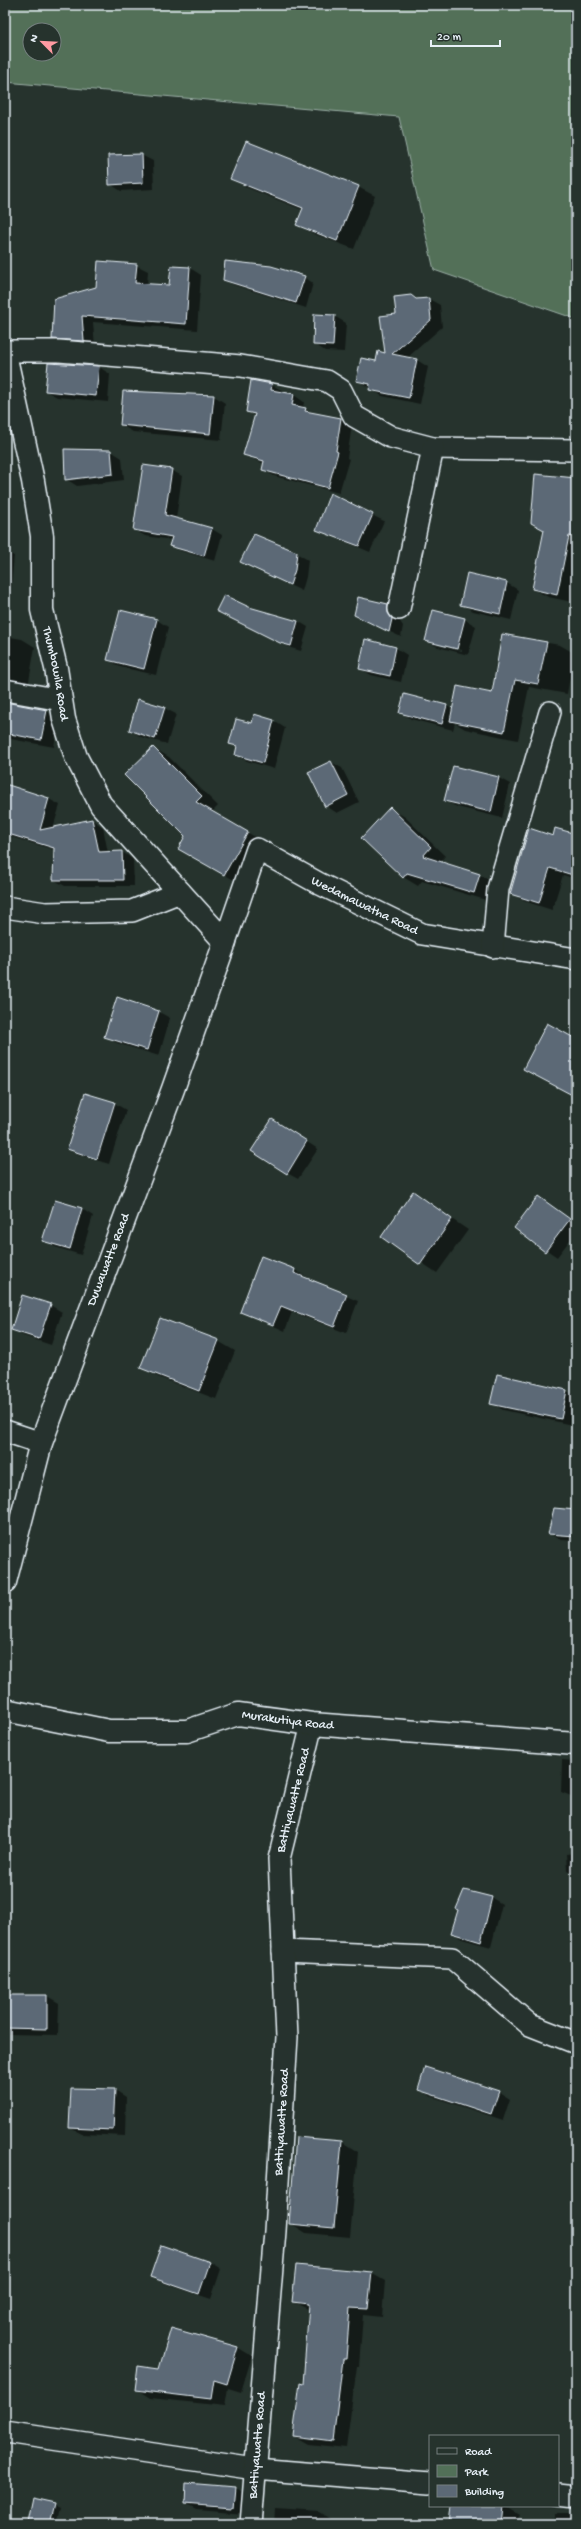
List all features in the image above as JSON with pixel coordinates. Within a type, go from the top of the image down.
[{"type":"street","points":[[5,351],[59,351],[241,366],[327,381],[341,390],[354,416],[391,437],[433,448],[576,450]]},
{"type":"street","name":"Thumbowila Road","points":[[5,354],[33,481],[42,536],[42,610],[56,668],[61,700],[76,757],[101,805],[225,942]]},
{"type":"street","points":[[399,609],[433,448]]},
{"type":"street","points":[[5,690],[61,700]]},
{"type":"street","points":[[493,947],[498,889],[550,712]]},
{"type":"street","name":"Wedamawatha Road","points":[[225,942],[257,849],[318,883],[422,934],[493,947],[560,955],[576,959]]},
{"type":"street","points":[[5,907],[45,913],[132,911],[180,892]]},
{"type":"street","name":"Duwawatte Road","points":[[5,1582],[41,1443],[173,1089],[225,942]]},
{"type":"street","points":[[5,1431],[41,1443]]},
{"type":"street","name":"Murakutiya Road","points":[[5,1710],[109,1731],[187,1731],[238,1714],[312,1724],[576,1744]]},
{"type":"street","name":"Battiyawatte Road","points":[[250,2524],[275,2231],[287,2037],[279,1859],[312,1724]]},
{"type":"street","points":[[283,1951],[452,1958],[530,2025],[576,2043]]},
{"type":"street","points":[[5,2432],[255,2469],[429,2483]]},
{"type":"street","points":[[559,2494],[576,2496]]},
{"type":"green space","points":[[5,5],[576,5],[576,319],[434,270],[399,117],[5,82]]},
{"type":"building","points":[[246,141],[359,186],[337,241],[296,225],[303,208],[230,179]]},
{"type":"building","points":[[142,154],[143,183],[109,185],[108,155]]},
{"type":"building","points":[[98,261],[137,264],[135,283],[169,285],[171,266],[190,267],[186,324],[82,316],[84,341],[52,339],[54,299],[96,287]]},
{"type":"building","points":[[225,261],[271,266],[305,276],[296,303],[223,280]]},
{"type":"building","points":[[411,295],[416,299],[429,298],[431,320],[392,354],[417,359],[409,398],[369,390],[370,384],[356,381],[361,358],[376,361],[378,351],[385,353],[380,316],[396,314],[394,297]]},
{"type":"building","points":[[314,314],[335,315],[333,346],[313,345]]},
{"type":"building","points":[[48,363],[99,366],[96,396],[45,391]]},
{"type":"building","points":[[251,380],[272,384],[271,390],[294,394],[292,405],[306,408],[305,411],[341,418],[336,451],[338,452],[328,488],[262,470],[264,461],[243,455],[255,414],[246,412]]},
{"type":"building","points":[[123,391],[214,395],[210,434],[120,425]]},
{"type":"building","points":[[64,449],[111,450],[113,474],[65,480]]},
{"type":"building","points":[[143,465],[172,469],[165,515],[212,528],[204,556],[169,546],[172,537],[133,530]]},
{"type":"building","points":[[535,474],[576,478],[576,537],[569,536],[557,595],[532,589],[544,530],[531,523]]},
{"type":"building","points":[[330,493],[373,514],[359,546],[316,530]]},
{"type":"building","points":[[254,534],[297,552],[295,570],[290,585],[240,562]]},
{"type":"building","points":[[467,573],[507,582],[500,614],[460,605]]},
{"type":"building","points":[[224,595],[249,607],[298,621],[291,646],[280,643],[216,611]]},
{"type":"building","points":[[358,597],[388,604],[388,612],[392,619],[389,632],[354,615]]},
{"type":"building","points":[[120,610],[157,619],[144,669],[107,660]]},
{"type":"building","points":[[433,610],[465,618],[457,649],[425,641]]},
{"type":"building","points":[[502,634],[547,642],[538,684],[515,680],[504,732],[450,721],[457,686],[492,693]]},
{"type":"building","points":[[365,639],[396,647],[390,676],[359,669]]},
{"type":"building","points":[[404,694],[447,705],[442,724],[399,713]]},
{"type":"building","points":[[138,699],[165,707],[155,739],[129,730]]},
{"type":"building","points":[[5,702],[47,710],[41,740],[5,733]]},
{"type":"building","points":[[254,714],[274,720],[263,763],[235,755],[237,746],[229,744],[236,719],[252,723]]},
{"type":"building","points":[[153,747],[202,796],[196,802],[248,832],[224,875],[178,849],[185,836],[124,775]]},
{"type":"building","points":[[331,761],[348,795],[325,807],[308,772]]},
{"type":"building","points":[[453,766],[499,777],[491,812],[444,801]]},
{"type":"building","points":[[5,784],[49,798],[40,830],[92,819],[99,852],[122,851],[123,880],[53,880],[54,848],[5,833]]},
{"type":"building","points":[[390,807],[431,847],[423,856],[480,874],[474,893],[407,873],[403,878],[361,838]]},
{"type":"building","points":[[529,828],[553,836],[555,828],[576,834],[576,876],[550,868],[539,903],[510,894]]},
{"type":"building","points":[[117,997],[159,1011],[147,1050],[104,1037]]},
{"type":"building","points":[[547,1023],[576,1039],[576,1097],[523,1069]]},
{"type":"building","points":[[85,1093],[115,1102],[97,1159],[67,1149]]},
{"type":"building","points":[[272,1119],[307,1141],[287,1174],[251,1151]]},
{"type":"building","points":[[413,1191],[452,1219],[420,1265],[381,1237]]},
{"type":"building","points":[[538,1196],[570,1219],[545,1252],[514,1228]]},
{"type":"building","points":[[55,1200],[82,1208],[70,1249],[42,1241]]},
{"type":"building","points":[[261,1256],[295,1269],[294,1273],[347,1294],[334,1327],[281,1306],[273,1325],[240,1312]]},
{"type":"building","points":[[22,1295],[51,1304],[39,1339],[11,1330]]},
{"type":"building","points":[[160,1318],[219,1340],[199,1391],[140,1368]]},
{"type":"building","points":[[497,1374],[567,1390],[561,1419],[490,1404]]},
{"type":"building","points":[[554,1508],[576,1510],[576,1536],[548,1534]]},
{"type":"building","points":[[464,1890],[492,1897],[481,1942],[451,1933],[458,1910],[456,1909]]},
{"type":"building","points":[[5,1995],[47,1995],[47,2029],[5,2028]]},
{"type":"building","points":[[425,2067],[499,2091],[491,2114],[418,2090]]},
{"type":"building","points":[[71,2088],[115,2089],[113,2130],[69,2128]]},
{"type":"building","points":[[296,2137],[342,2141],[334,2228],[289,2224]]},
{"type":"building","points":[[161,2245],[210,2262],[199,2294],[150,2277]]},
{"type":"building","points":[[296,2265],[372,2272],[368,2309],[350,2308],[346,2359],[343,2359],[333,2441],[293,2436],[300,2383],[303,2384],[309,2304],[292,2302]]},
{"type":"building","points":[[171,2328],[238,2347],[227,2384],[214,2380],[211,2399],[135,2390],[138,2366],[159,2369]]},
{"type":"building","points":[[186,2483],[235,2487],[233,2508],[185,2504]]},
{"type":"building","points":[[32,2498],[55,2503],[50,2524],[27,2522]]},
{"type":"building","points":[[451,2507],[503,2507],[501,2524],[449,2524]]}]
